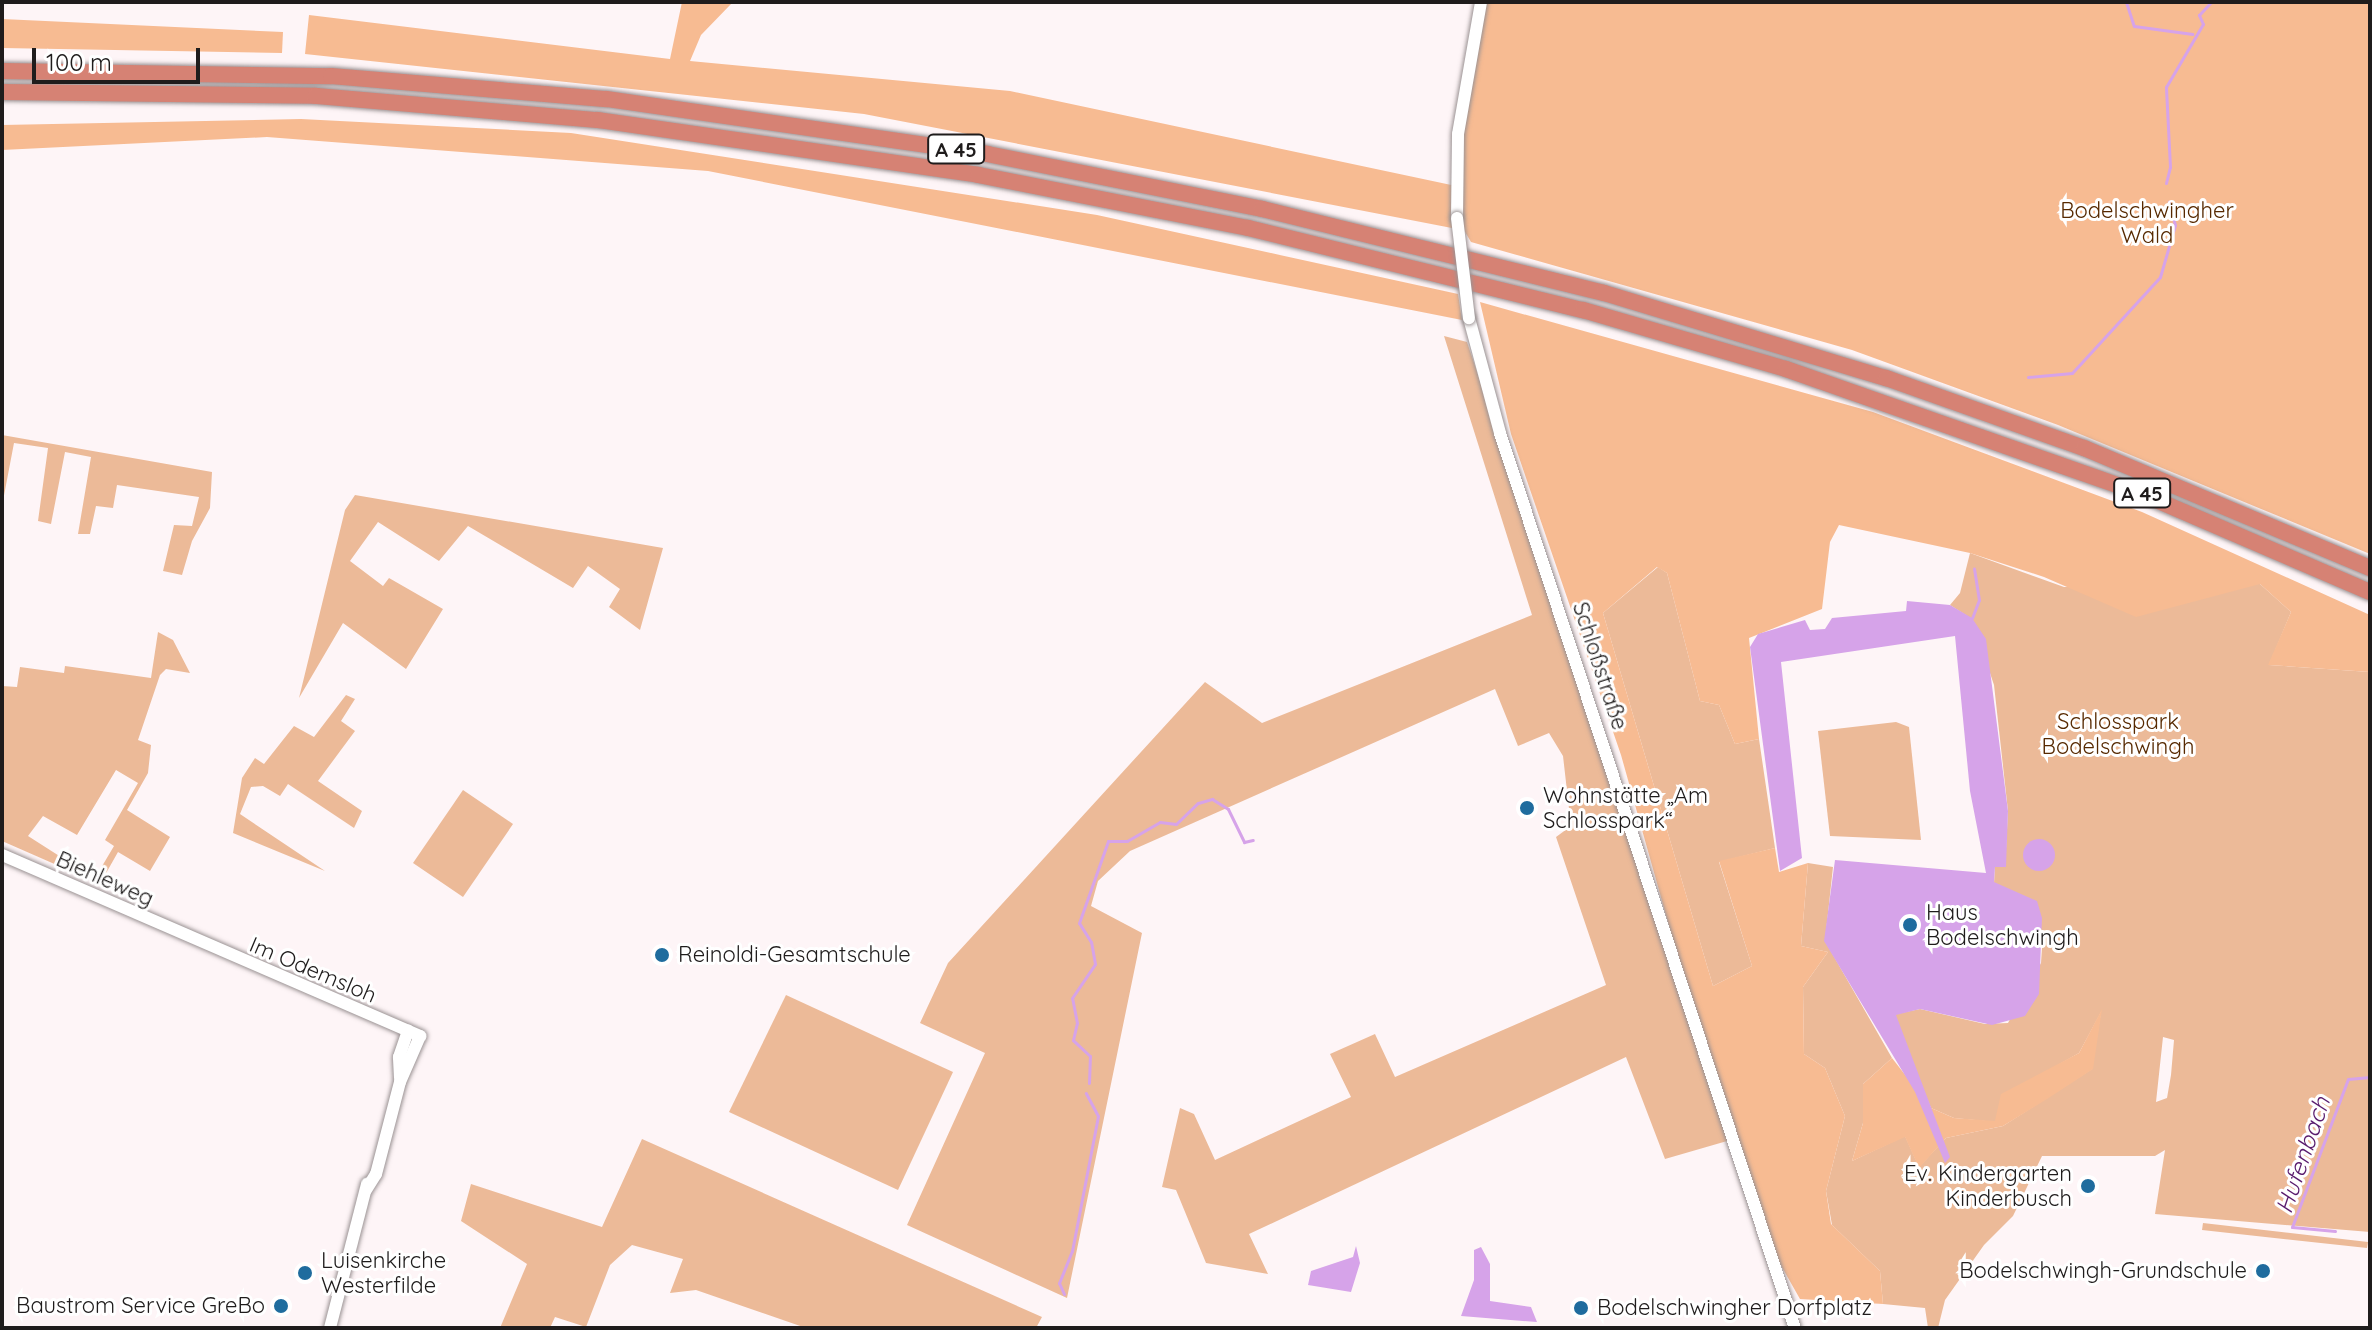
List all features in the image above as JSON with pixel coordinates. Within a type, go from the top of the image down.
[{"type":"highway","name":"A 45","points":[[2,71],[212,71],[450,83],[845,131],[1133,181],[1397,240],[1682,315],[1886,378],[2125,465],[2370,568]]},
{"type":"highway","name":"A 45","points":[[2,92],[213,93],[434,104],[721,135],[978,175],[1380,258],[1670,334],[1908,410],[2140,493],[2370,592]]},
{"type":"street","name":"Schloßstraße","points":[[1481,2],[1458,134],[1457,218],[1470,324],[1500,433],[1795,1328]]},
{"type":"street","name":"Biehleweg","points":[[2,855],[191,939]]},
{"type":"street","name":"Im Odemsloh","points":[[191,939],[414,1034],[399,1057],[400,1082],[378,1155],[376,1174],[366,1190],[330,1328]]},
{"type":"green space","name":"Bodelschwingher Wald","points":[[682,2],[733,2],[701,35],[690,61],[1010,91],[1456,186],[1481,2],[2370,2],[2370,554],[2058,425],[1852,350],[1471,242],[1458,220],[1457,229],[864,114],[305,54],[309,15],[670,59]]},
{"type":"green space","points":[[2,19],[283,32],[282,53],[2,48]]},
{"type":"green space","points":[[301,119],[571,133],[1097,215],[1458,294],[1462,320],[708,171],[267,137],[2,150],[2,125]]},
{"type":"green space","points":[[1480,302],[1873,412],[2142,512],[2370,615],[2370,672],[2268,665],[2291,612],[2260,584],[2136,617],[2044,577],[1970,553],[1839,525],[1830,542],[1822,609],[1749,638],[1759,739],[1735,744],[1719,705],[1700,701],[1667,573],[1657,567],[1603,613],[1713,986],[1752,966],[1719,861],[1775,848],[1779,872],[1808,863],[1801,946],[1828,952],[1803,987],[1804,1054],[1825,1068],[1845,1116],[1826,1191],[1831,1224],[1880,1271],[1883,1304],[1800,1299],[1766,1239],[1694,1015],[1621,755],[1511,434]]},
{"type":"green space","points":[[1444,336],[1467,342],[1734,1139],[1665,1159],[1626,1057],[1249,1234],[1268,1274],[1206,1263],[1176,1190],[1162,1187],[1180,1108],[1194,1114],[1215,1160],[1351,1097],[1330,1054],[1375,1034],[1395,1077],[1606,985],[1556,837],[1571,826],[1563,756],[1549,733],[1518,746],[1495,689],[1130,851],[1098,881],[1091,906],[1142,933],[1067,1298],[907,1225],[985,1053],[920,1023],[948,963],[1205,682],[1262,723],[1532,615]]},
{"type":"green space","points":[[2,435],[212,472],[210,508],[192,541],[182,575],[163,571],[174,525],[192,526],[199,497],[117,485],[113,508],[96,506],[90,534],[78,534],[91,457],[65,452],[51,524],[38,521],[48,448],[14,443],[2,506]]},
{"type":"green space","points":[[355,495],[663,548],[640,630],[609,607],[620,589],[588,566],[573,588],[468,526],[439,561],[378,522],[350,561],[383,586],[389,578],[443,609],[406,669],[343,623],[299,698],[345,510]]},
{"type":"green space","name":"Schlosspark Bodelschwingh","points":[[1970,553],[2064,587],[2260,584],[2291,612],[2269,665],[2370,672],[2370,1232],[2155,1214],[2165,1150],[2155,1156],[2042,1156],[2013,1216],[1984,1245],[1945,1300],[1938,1328],[1928,1328],[1925,1308],[1883,1304],[1880,1271],[1832,1225],[1826,1191],[1845,1116],[1825,1068],[1804,1054],[1803,987],[1828,952],[1801,946],[1808,863],[1833,867],[1825,941],[1892,1058],[1863,1084],[1863,1123],[1852,1161],[1905,1136],[1919,1167],[1946,1138],[2003,1126],[2092,1069],[2101,1012],[2079,1053],[2042,1074],[1996,1122],[1954,1118],[1931,1108],[1895,1024],[1896,1014],[1920,1009],[1985,1024],[2008,1023],[2041,963],[2043,933],[1994,883],[1995,866],[2005,867],[2008,811],[1994,685],[1972,619],[1950,605],[1960,593]],"holes":[[[2163,1037],[2174,1040],[2167,1098],[2156,1102]]]},
{"type":"green space","points":[[1658,567],[1667,573],[1700,701],[1719,705],[1735,744],[1759,739],[1775,848],[1719,862],[1752,966],[1713,986],[1603,613]]},
{"type":"green space","points":[[158,632],[173,640],[190,673],[166,669],[160,675],[138,740],[151,745],[148,773],[127,810],[170,837],[150,871],[118,852],[105,875],[98,873],[114,846],[105,840],[138,783],[116,770],[77,835],[43,816],[28,836],[64,859],[59,866],[2,841],[2,686],[17,687],[20,667],[64,673],[65,666],[151,678]]},
{"type":"green space","points":[[346,695],[355,699],[341,721],[355,731],[318,781],[362,811],[354,828],[288,784],[280,796],[263,786],[251,787],[240,814],[325,871],[233,833],[242,778],[255,758],[264,764],[294,726],[314,737]]},
{"type":"green space","points":[[1896,722],[1909,727],[1921,840],[1830,836],[1818,731]]},
{"type":"green space","points":[[463,790],[513,824],[463,897],[413,863]]},
{"type":"green space","points":[[786,995],[953,1072],[898,1190],[729,1112]]},
{"type":"green space","points":[[2102,1009],[2093,1069],[2003,1126],[1946,1138],[1919,1168],[1905,1137],[1852,1161],[1863,1123],[1863,1084],[1892,1058],[1931,1108],[1954,1118],[1995,1121],[2001,1094],[2079,1053]]},
{"type":"green space","points":[[642,1139],[1042,1317],[1036,1328],[806,1328],[696,1290],[670,1293],[683,1259],[632,1245],[610,1265],[586,1327],[555,1317],[550,1328],[500,1328],[527,1264],[461,1221],[471,1184],[602,1227]]},
{"type":"green space","points":[[2203,1223],[2368,1242],[2367,1248],[2202,1230]]},
{"type":"shaded area","points":[[1907,601],[1950,605],[1972,618],[1986,639],[2008,811],[2006,867],[1995,867],[1994,882],[2037,901],[2042,918],[2039,994],[2025,1016],[1992,1025],[1920,1009],[1896,1015],[1950,1157],[1945,1163],[1915,1092],[1824,941],[1835,860],[1986,873],[1970,791],[1955,636],[1781,662],[1802,858],[1780,871],[1750,647],[1758,634],[1805,620],[1810,630],[1825,629],[1832,618],[1906,611]]},
{"type":"shaded area","points":[[2039,839],[2050,844],[2055,855],[2050,866],[2039,871],[2028,866],[2023,855],[2028,844]]},
{"type":"shaded area","points":[[1356,1246],[1360,1263],[1351,1292],[1308,1285],[1311,1271],[1353,1257]]},
{"type":"shaded area","points":[[1481,1247],[1490,1264],[1490,1301],[1531,1307],[1537,1322],[1461,1316],[1474,1280],[1474,1250]]},
{"type":"waterway","points":[[2126,2],[2134,26],[2192,34]]},
{"type":"waterway","points":[[2166,183],[2170,167],[2166,87],[2203,24],[2199,15],[2211,2]]},
{"type":"waterway","points":[[2028,377],[2072,373],[2160,277],[2175,225],[2169,202]]},
{"type":"waterway","points":[[1972,618],[1979,600],[1974,568]]},
{"type":"waterway","points":[[1089,1083],[1090,1056],[1073,1040],[1077,1023],[1072,998],[1095,964],[1091,942],[1079,923],[1108,841],[1127,841],[1160,822],[1176,824],[1198,803],[1212,799],[1228,809],[1244,842],[1253,840]]},
{"type":"waterway","name":"Hufenbach","points":[[2335,1231],[2292,1227],[2348,1079],[2370,1077]]},
{"type":"waterway","points":[[1064,1294],[1059,1283],[1072,1251],[1098,1116],[1086,1093]]},
{"type":"place","name":"Wohnstätte „Am Schlosspark“","points":[[1527,808]]},
{"type":"place","name":"Haus Bodelschwingh","points":[[1910,925]]},
{"type":"place","name":"Reinoldi-Gesamtschule","points":[[662,955]]},
{"type":"place","name":"Ev. Kindergarten Kinderbusch","points":[[2088,1186]]},
{"type":"place","name":"Bodelschwingh-Grundschule","points":[[2263,1271]]},
{"type":"place","name":"Luisenkirche Westerfilde","points":[[305,1273]]},
{"type":"place","name":"Baustrom Service GreBo","points":[[281,1306]]},
{"type":"place","name":"Bodelschwingher Dorfplatz","points":[[1581,1308]]}]
